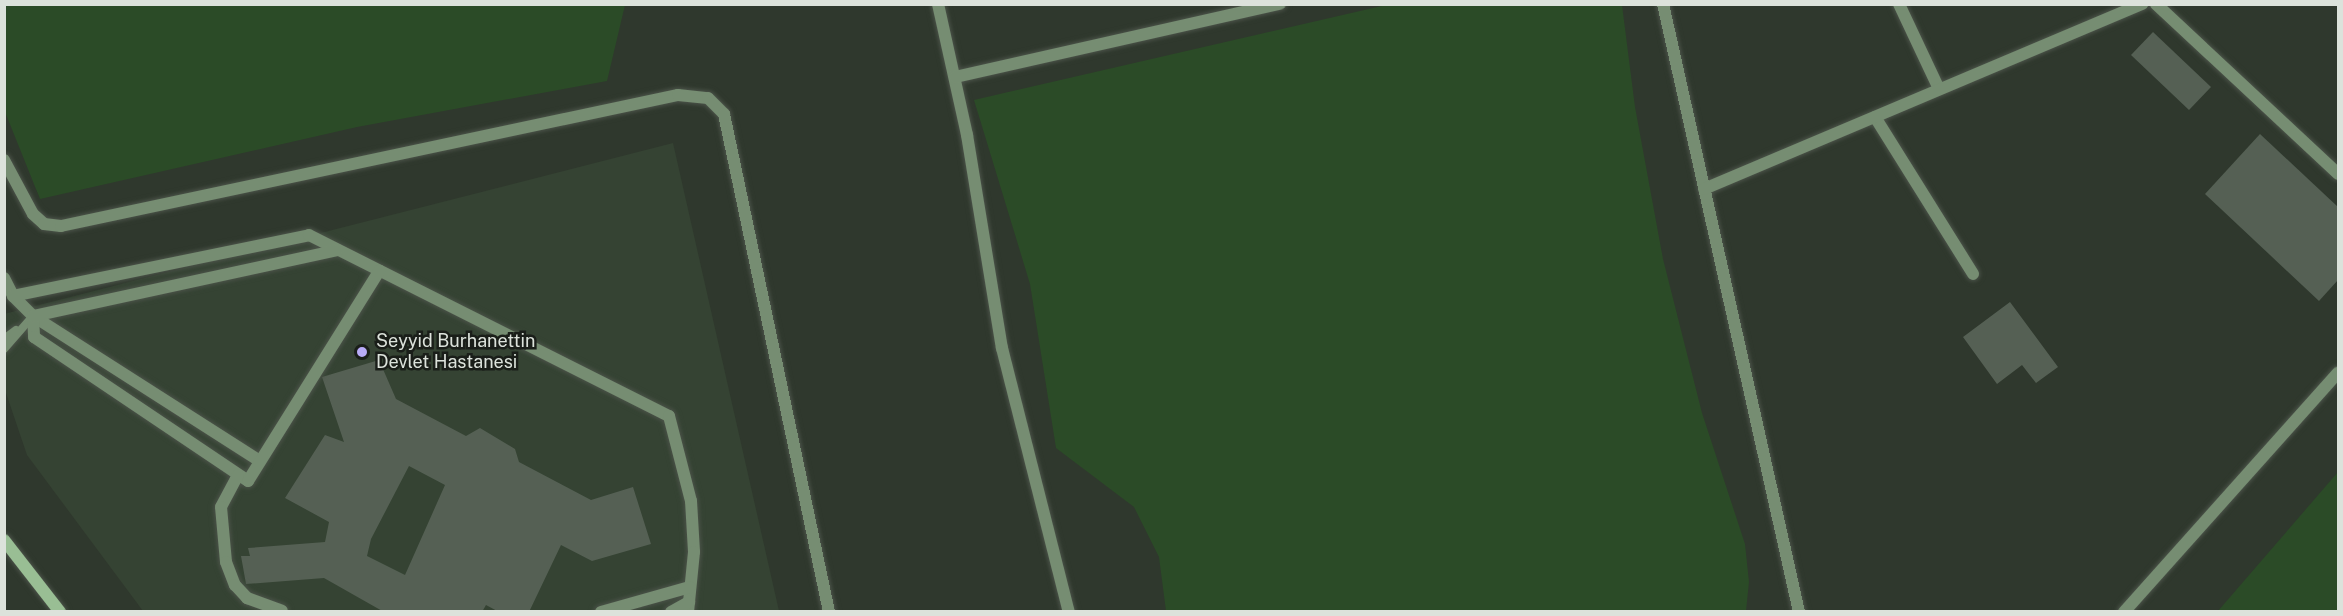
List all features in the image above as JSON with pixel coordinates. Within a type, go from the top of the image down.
[{"type":"street","points":[[938,4],[955,76],[1002,348],[1069,612]]},
{"type":"street","points":[[955,76],[1280,4]]},
{"type":"street","points":[[1663,4],[1799,612]]},
{"type":"street","points":[[1899,4],[1939,89]]},
{"type":"street","points":[[1704,189],[2143,4]]},
{"type":"street","points":[[2156,4],[2338,174]]},
{"type":"street","points":[[4,160],[33,214],[44,224],[61,226],[678,95],[708,98],[724,114],[829,612]]},
{"type":"street","points":[[1875,117],[1973,274]]},
{"type":"street","points":[[13,296],[309,235],[669,416],[691,501],[688,607],[671,612]]},
{"type":"street","points":[[33,316],[338,250]]},
{"type":"street","points":[[33,316],[34,337],[248,481],[379,271]]},
{"type":"street","points":[[4,278],[13,296],[33,316],[260,461]]},
{"type":"street","points":[[2124,612],[2338,374]]},
{"type":"street","points":[[238,475],[221,507],[226,562],[235,585],[247,598],[282,611]]},
{"type":"street","points":[[4,540],[60,612]]},
{"type":"street","points":[[601,612],[690,587]]},
{"type":"lane","points":[[4,339],[33,316]]},
{"type":"lane","points":[[4,349],[33,316]]},
{"type":"shaded area","name":"Seyyid Burhanettin Devlet Hastanesi","points":[[673,143],[779,611],[143,611],[27,455],[5,390],[4,314]]},
{"type":"green space","points":[[5,4],[625,5],[607,81],[357,127],[40,199],[5,112]]},
{"type":"green space","points":[[1386,5],[1622,5],[1635,107],[1663,259],[1702,413],[1745,544],[1749,582],[1746,611],[1166,611],[1159,557],[1134,507],[1056,448],[1030,284],[974,100]]},
{"type":"green space","points":[[2338,472],[2338,611],[2218,611]]},
{"type":"building","points":[[2153,32],[2211,87],[2189,110],[2131,55]]},
{"type":"building","points":[[2260,134],[2338,207],[2338,280],[2319,301],[2205,194]]},
{"type":"building","points":[[2010,302],[2058,367],[2036,383],[2022,365],[1997,384],[1963,337]]},
{"type":"building","points":[[379,360],[396,399],[466,436],[480,428],[515,449],[519,462],[591,500],[633,487],[651,544],[592,561],[561,545],[529,612],[499,612],[486,605],[482,612],[384,612],[324,578],[246,584],[241,556],[250,556],[248,548],[325,542],[329,522],[285,498],[325,435],[344,442],[322,377]],"holes":[[[409,466],[445,485],[405,575],[367,556],[371,539]]]},
{"type":"place","name":"Seyyid Burhanettin Devlet Hastanesi","points":[[362,352]]}]
